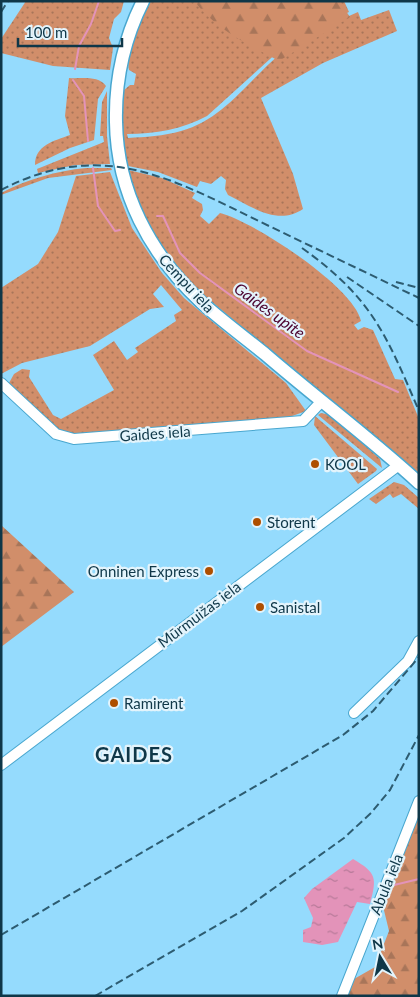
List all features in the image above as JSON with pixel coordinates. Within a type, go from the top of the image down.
[{"type":"main road","name":"Cempu iela","points":[[143,1],[129,32],[122,55],[115,103],[116,136],[121,172],[136,213],[160,255],[200,301],[321,402],[346,419],[419,483]]},
{"type":"street","name":"Gaides iela","points":[[1,383],[56,434],[74,439],[303,421],[321,402]]},
{"type":"street","name":"Mūrmuižas iela","points":[[1,765],[398,465]]},
{"type":"street","points":[[354,713],[408,661],[419,641]]},
{"type":"street","name":"Abula iela","points":[[342,996],[419,801]]},
{"type":"green space","points":[[26,1],[124,1],[121,12],[114,19],[109,38],[113,48],[110,70],[53,66],[1,53],[1,39]]},
{"type":"green space","points":[[149,1],[344,1],[349,12],[291,40],[207,116],[198,121],[168,130],[127,134],[128,138],[168,134],[196,126],[222,109],[280,54],[299,41],[358,12],[361,20],[389,10],[397,31],[323,63],[261,98],[293,174],[303,209],[294,214],[284,216],[265,213],[228,195],[225,189],[226,180],[221,176],[211,184],[200,181],[197,187],[158,172],[128,166],[122,134],[123,91],[130,85],[134,85],[136,74],[129,70],[129,55],[138,25]]},
{"type":"green space","points":[[194,1],[339,1],[350,17],[279,61],[223,28],[212,20]]},
{"type":"green space","points":[[69,78],[99,80],[106,86],[98,99],[94,140],[70,148],[35,165],[38,153],[42,148],[70,135],[65,116]]},
{"type":"green space","points":[[107,91],[107,136],[110,164],[75,165],[38,173],[37,169],[104,142],[103,136],[100,136],[102,102]]},
{"type":"green space","points":[[86,168],[111,168],[112,170],[48,178],[1,195],[1,193],[11,188],[42,176]]},
{"type":"green space","points":[[128,170],[162,178],[195,193],[192,198],[202,204],[203,210],[200,216],[209,224],[220,213],[255,228],[300,257],[341,291],[354,307],[361,321],[354,325],[358,330],[364,327],[373,330],[395,379],[403,380],[419,419],[419,475],[188,282],[159,243],[143,215]]},
{"type":"green space","points":[[110,172],[132,228],[162,273],[184,298],[286,383],[306,411],[284,419],[76,436],[58,432],[11,388],[9,383],[14,374],[22,369],[30,370],[29,377],[53,415],[61,419],[114,390],[93,355],[114,341],[127,360],[138,352],[135,348],[176,321],[174,315],[182,310],[161,285],[153,294],[164,307],[150,309],[90,346],[22,363],[1,374],[1,288],[38,264],[58,232],[76,176]]},
{"type":"green space","points":[[321,413],[330,415],[380,459],[382,468],[318,415]]},
{"type":"green space","points":[[315,416],[377,469],[376,471],[358,484],[314,425]]},
{"type":"green space","points":[[394,482],[404,485],[419,498],[419,509],[401,494],[393,498],[390,494],[376,504],[369,499]]},
{"type":"green space","points":[[1,525],[74,592],[1,647]]},
{"type":"green space","points":[[419,808],[419,996],[337,996],[344,979],[354,979],[375,967],[389,931],[382,902]]},
{"type":"water","points":[[353,859],[367,868],[373,877],[374,888],[370,904],[357,902],[338,942],[322,945],[303,942],[303,930],[311,927],[313,918],[304,898],[312,889]]},
{"type":"waterway","name":"Gaides upīte","points":[[75,69],[79,46],[91,24],[99,1]]},
{"type":"waterway","name":"Gaides upīte","points":[[73,80],[84,96],[88,141]]},
{"type":"waterway","name":"Gaides upīte","points":[[93,168],[98,206],[115,231],[120,230]]},
{"type":"waterway","name":"Gaides upīte","points":[[157,216],[163,216],[180,253],[200,273],[307,351],[398,392]]},
{"type":"waterway","points":[[390,886],[419,879]]},
{"type":"railway","points":[[1,12],[8,1]]},
{"type":"railway","points":[[1,190],[39,174],[74,167],[107,166],[139,171],[202,194],[419,298]]},
{"type":"railway","points":[[302,248],[326,266],[345,284],[374,319],[397,360],[419,411]]},
{"type":"railway","points":[[347,277],[419,326]]},
{"type":"railway","points":[[396,282],[419,288]]},
{"type":"railway","points":[[1,935],[343,735],[373,711],[419,657]]},
{"type":"railway","points":[[95,996],[242,911],[344,838],[371,813],[390,790],[419,735]]},
{"type":"place","name":"KOOL","points":[[315,464]]},
{"type":"place","name":"Storent","points":[[257,522]]},
{"type":"place","name":"Onninen Express","points":[[209,571]]},
{"type":"place","name":"Sanistal","points":[[260,607]]},
{"type":"place","name":"Ramirent","points":[[114,703]]},
{"type":"district","name":"GAIDES","points":[[134,754]]}]
